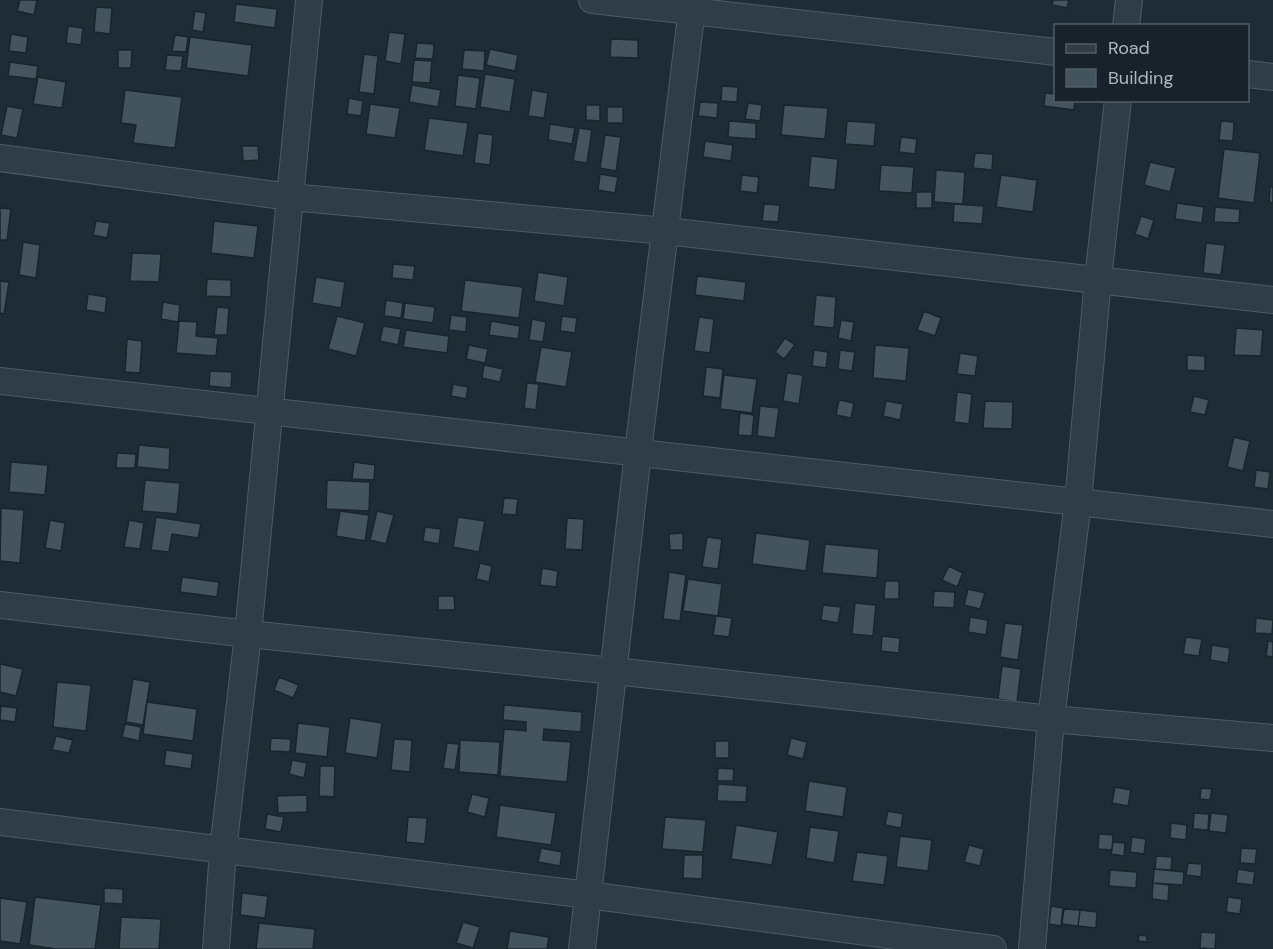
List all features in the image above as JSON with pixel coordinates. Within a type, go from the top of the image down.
[{"type":"street","points":[[216,949],[223,850],[248,634],[309,0]]},
{"type":"street","points":[[592,0],[693,5],[1054,52]]},
{"type":"street","points":[[1126,24],[1129,0]]},
{"type":"street","points":[[582,949],[693,5]]},
{"type":"street","points":[[1249,74],[1273,77]]},
{"type":"street","points":[[1032,949],[1051,719],[1078,502],[1098,279],[1118,102]]},
{"type":"street","points":[[0,158],[290,197],[666,231],[1273,300]]},
{"type":"street","points":[[0,381],[1273,524]]},
{"type":"street","points":[[0,605],[248,634],[614,670],[1051,719],[1273,738]]},
{"type":"street","points":[[0,822],[588,895],[993,949]]},
{"type":"building","points":[[20,0],[37,0],[34,15],[17,11]]},
{"type":"building","points":[[1053,0],[1069,0],[1067,8],[1052,5]]},
{"type":"building","points":[[236,4],[277,9],[275,28],[234,22]]},
{"type":"building","points":[[96,7],[112,8],[110,34],[94,32]]},
{"type":"building","points":[[195,11],[206,13],[203,32],[192,30]]},
{"type":"building","points":[[68,26],[83,28],[81,45],[66,43]]},
{"type":"building","points":[[389,32],[405,34],[401,64],[385,61]]},
{"type":"building","points":[[11,34],[28,37],[26,53],[9,51]]},
{"type":"building","points":[[175,35],[188,37],[186,52],[172,51]]},
{"type":"building","points":[[190,37],[252,45],[248,76],[186,68]]},
{"type":"building","points":[[611,39],[638,40],[638,58],[610,57]]},
{"type":"building","points":[[417,43],[434,44],[433,59],[415,58]]},
{"type":"building","points":[[490,49],[518,55],[515,71],[486,65]]},
{"type":"building","points":[[118,50],[132,50],[131,68],[118,68]]},
{"type":"building","points":[[464,50],[485,51],[484,71],[462,69]]},
{"type":"building","points":[[364,54],[378,56],[374,94],[359,92]]},
{"type":"building","points":[[167,55],[183,56],[181,71],[165,70]]},
{"type":"building","points":[[414,60],[432,61],[430,83],[412,82]]},
{"type":"building","points":[[10,62],[38,66],[36,79],[8,76]]},
{"type":"building","points":[[485,74],[515,79],[510,112],[480,107]]},
{"type":"building","points":[[458,75],[480,78],[476,109],[455,106]]},
{"type":"building","points":[[38,77],[66,82],[62,108],[33,104]]},
{"type":"building","points":[[412,85],[441,90],[438,107],[409,102]]},
{"type":"building","points":[[722,86],[738,87],[737,102],[721,101]]},
{"type":"building","points":[[125,90],[182,97],[175,148],[133,143],[136,125],[121,123]]},
{"type":"building","points":[[532,90],[548,93],[544,118],[528,116]]},
{"type":"building","points":[[1045,93],[1054,94],[1054,102],[1075,102],[1074,110],[1044,106]]},
{"type":"building","points":[[349,98],[363,101],[361,116],[347,114]]},
{"type":"building","points":[[700,102],[718,103],[717,118],[698,116]]},
{"type":"building","points":[[748,103],[762,105],[760,121],[745,119]]},
{"type":"building","points":[[370,104],[400,108],[395,138],[366,134]]},
{"type":"building","points":[[586,105],[600,105],[600,121],[586,120]]},
{"type":"building","points":[[784,105],[828,108],[825,139],[781,135]]},
{"type":"building","points":[[7,106],[23,109],[17,138],[1,135]]},
{"type":"building","points":[[607,107],[623,107],[623,123],[607,123]]},
{"type":"building","points":[[429,118],[468,123],[463,156],[424,150]]},
{"type":"building","points":[[729,121],[756,123],[756,139],[728,137]]},
{"type":"building","points":[[847,121],[876,123],[874,146],[845,144]]},
{"type":"building","points":[[1221,121],[1234,122],[1233,141],[1219,140]]},
{"type":"building","points":[[550,124],[575,128],[572,144],[548,140]]},
{"type":"building","points":[[579,128],[592,130],[587,163],[573,161]]},
{"type":"building","points":[[478,133],[493,135],[490,165],[474,163]]},
{"type":"building","points":[[605,135],[621,137],[616,171],[600,168]]},
{"type":"building","points":[[901,137],[917,139],[915,154],[899,152]]},
{"type":"building","points":[[705,141],[733,145],[731,161],[703,157]]},
{"type":"building","points":[[242,146],[258,146],[259,160],[243,161]]},
{"type":"building","points":[[1224,149],[1260,153],[1254,203],[1218,198]]},
{"type":"building","points":[[975,153],[993,154],[992,170],[973,168]]},
{"type":"building","points":[[811,156],[838,159],[835,190],[808,187]]},
{"type":"building","points":[[1150,162],[1176,168],[1170,192],[1144,185]]},
{"type":"building","points":[[881,165],[914,167],[912,193],[879,191]]},
{"type":"building","points":[[936,170],[965,172],[963,204],[934,202]]},
{"type":"building","points":[[600,174],[618,177],[615,193],[598,190]]},
{"type":"building","points":[[742,175],[759,177],[757,193],[740,191]]},
{"type":"building","points":[[1001,175],[1037,180],[1033,212],[996,207]]},
{"type":"building","points":[[1270,187],[1273,187],[1273,203],[1269,202]]},
{"type":"building","points":[[916,192],[932,192],[932,208],[916,208]]},
{"type":"building","points":[[1177,203],[1204,207],[1202,223],[1175,219]]},
{"type":"building","points":[[764,204],[780,205],[778,222],[762,221]]},
{"type":"building","points":[[954,204],[984,206],[982,224],[953,222]]},
{"type":"building","points":[[1215,207],[1240,209],[1239,223],[1214,222]]},
{"type":"building","points":[[0,208],[11,209],[7,240],[0,240]]},
{"type":"building","points":[[1141,216],[1154,220],[1148,239],[1135,234]]},
{"type":"building","points":[[96,221],[110,223],[107,238],[93,235]]},
{"type":"building","points":[[214,221],[258,226],[254,258],[211,253]]},
{"type":"building","points":[[23,242],[40,245],[36,278],[19,275]]},
{"type":"building","points":[[1206,243],[1225,245],[1221,275],[1203,273]]},
{"type":"building","points":[[132,253],[161,254],[159,282],[130,281]]},
{"type":"building","points":[[393,264],[415,266],[413,280],[392,278]]},
{"type":"building","points":[[538,272],[568,277],[564,306],[534,301]]},
{"type":"building","points":[[697,276],[746,282],[744,301],[695,295]]},
{"type":"building","points":[[316,277],[345,282],[341,308],[312,303]]},
{"type":"building","points":[[207,279],[231,280],[231,297],[206,296]]},
{"type":"building","points":[[465,280],[523,287],[519,318],[461,311]]},
{"type":"building","points":[[0,281],[9,282],[4,314],[0,313]]},
{"type":"building","points":[[88,294],[107,297],[105,313],[86,310]]},
{"type":"building","points":[[816,295],[836,297],[834,328],[813,326]]},
{"type":"building","points":[[386,300],[403,303],[401,318],[384,316]]},
{"type":"building","points":[[163,302],[180,305],[178,322],[161,319]]},
{"type":"building","points":[[405,303],[435,307],[433,323],[403,319]]},
{"type":"building","points":[[217,307],[229,308],[227,335],[214,335]]},
{"type":"building","points":[[924,311],[941,318],[935,336],[917,330]]},
{"type":"building","points":[[451,315],[467,317],[466,332],[449,330]]},
{"type":"building","points":[[337,316],[365,323],[356,356],[328,349]]},
{"type":"building","points":[[562,316],[577,318],[575,333],[560,331]]},
{"type":"building","points":[[699,317],[714,319],[710,353],[694,351]]},
{"type":"building","points":[[532,319],[546,322],[543,342],[529,340]]},
{"type":"building","points":[[841,320],[854,322],[851,341],[838,338]]},
{"type":"building","points":[[179,321],[197,322],[196,336],[218,338],[216,356],[176,353]]},
{"type":"building","points":[[491,321],[520,326],[518,339],[489,335]]},
{"type":"building","points":[[383,326],[401,329],[398,345],[380,341]]},
{"type":"building","points":[[1236,328],[1263,330],[1261,356],[1234,355]]},
{"type":"building","points":[[406,330],[449,336],[447,353],[403,347]]},
{"type":"building","points":[[785,338],[795,345],[784,359],[775,352]]},
{"type":"building","points":[[127,339],[142,341],[140,373],[125,372]]},
{"type":"building","points":[[469,345],[488,349],[485,363],[466,359]]},
{"type":"building","points":[[875,345],[909,348],[906,381],[873,378]]},
{"type":"building","points":[[541,347],[572,352],[566,387],[535,382]]},
{"type":"building","points":[[814,350],[828,352],[826,368],[812,366]]},
{"type":"building","points":[[840,350],[855,352],[852,371],[838,369]]},
{"type":"building","points":[[960,353],[978,356],[975,376],[957,374]]},
{"type":"building","points":[[1187,355],[1205,356],[1205,371],[1187,370]]},
{"type":"building","points":[[484,365],[503,369],[500,382],[482,378]]},
{"type":"building","points":[[706,367],[723,369],[720,398],[703,396]]},
{"type":"building","points":[[210,371],[232,372],[231,388],[209,386]]},
{"type":"building","points":[[787,373],[803,375],[799,404],[783,401]]},
{"type":"building","points":[[724,375],[757,379],[752,413],[720,409]]},
{"type":"building","points":[[527,383],[539,384],[536,410],[524,408]]},
{"type":"building","points":[[453,384],[468,387],[466,399],[451,396]]},
{"type":"building","points":[[957,392],[972,394],[969,424],[954,422]]},
{"type":"building","points":[[1194,396],[1209,400],[1205,415],[1190,412]]},
{"type":"building","points":[[839,400],[854,403],[851,418],[836,415]]},
{"type":"building","points":[[886,401],[903,404],[900,420],[883,416]]},
{"type":"building","points":[[985,401],[1013,402],[1012,429],[983,428]]},
{"type":"building","points":[[760,406],[779,408],[775,438],[757,436]]},
{"type":"building","points":[[740,413],[754,415],[752,436],[738,435]]},
{"type":"building","points":[[1234,437],[1250,441],[1243,471],[1227,467]]},
{"type":"building","points":[[139,445],[170,448],[169,470],[137,467]]},
{"type":"building","points":[[117,453],[136,454],[135,468],[116,468]]},
{"type":"building","points":[[11,462],[48,465],[45,495],[9,492]]},
{"type":"building","points":[[354,462],[375,465],[374,480],[352,479]]},
{"type":"building","points":[[1256,470],[1270,472],[1268,489],[1254,487]]},
{"type":"building","points":[[145,480],[180,483],[177,514],[142,511]]},
{"type":"building","points":[[327,480],[370,482],[369,511],[326,509]]},
{"type":"building","points":[[504,498],[518,499],[516,515],[502,514]]},
{"type":"building","points":[[1,508],[24,510],[20,563],[0,561]]},
{"type":"building","points":[[340,511],[369,515],[365,541],[336,536]]},
{"type":"building","points":[[377,511],[394,515],[386,544],[370,540]]},
{"type":"building","points":[[156,517],[201,524],[198,538],[172,534],[169,552],[151,550]]},
{"type":"building","points":[[458,517],[485,521],[479,552],[453,547]]},
{"type":"building","points":[[567,518],[584,519],[582,550],[565,549]]},
{"type":"building","points":[[50,520],[65,523],[61,551],[45,548]]},
{"type":"building","points":[[129,520],[144,523],[140,549],[124,547]]},
{"type":"building","points":[[425,527],[441,529],[439,544],[423,541]]},
{"type":"building","points":[[683,533],[683,550],[670,550],[669,534]]},
{"type":"building","points":[[756,533],[810,540],[806,571],[752,564]]},
{"type":"building","points":[[707,537],[722,539],[718,569],[702,567]]},
{"type":"building","points":[[825,544],[879,549],[877,578],[822,573]]},
{"type":"building","points":[[480,563],[492,566],[489,582],[476,579]]},
{"type":"building","points":[[949,566],[963,573],[957,587],[942,580]]},
{"type":"building","points":[[542,568],[558,571],[556,587],[540,585]]},
{"type":"building","points":[[669,572],[686,575],[680,621],[663,619]]},
{"type":"building","points":[[182,577],[219,582],[217,597],[180,592]]},
{"type":"building","points":[[688,579],[722,584],[718,616],[683,611]]},
{"type":"building","points":[[885,581],[899,581],[899,599],[884,599]]},
{"type":"building","points":[[968,589],[985,593],[980,609],[964,605]]},
{"type":"building","points":[[934,591],[955,592],[954,608],[933,607]]},
{"type":"building","points":[[438,596],[454,596],[455,610],[438,610]]},
{"type":"building","points":[[855,603],[876,605],[873,636],[852,634]]},
{"type":"building","points":[[823,605],[841,607],[838,623],[821,620]]},
{"type":"building","points":[[716,616],[732,618],[729,637],[713,635]]},
{"type":"building","points":[[970,617],[988,620],[986,635],[968,632]]},
{"type":"building","points":[[1256,618],[1273,620],[1272,634],[1255,633]]},
{"type":"building","points":[[1005,623],[1023,625],[1018,660],[1000,657]]},
{"type":"building","points":[[882,636],[900,638],[899,653],[881,651]]},
{"type":"building","points":[[1186,637],[1202,639],[1199,656],[1183,654]]},
{"type":"building","points":[[1268,641],[1273,642],[1273,657],[1266,656]]},
{"type":"building","points":[[1212,645],[1230,648],[1228,663],[1210,660]]},
{"type":"building","points":[[0,664],[23,669],[16,696],[0,692]]},
{"type":"building","points":[[1002,666],[1021,669],[1017,702],[998,699]]},
{"type":"building","points":[[279,677],[299,685],[293,698],[274,690]]},
{"type":"building","points":[[133,679],[150,682],[143,725],[126,722]]},
{"type":"building","points":[[57,682],[91,685],[86,731],[53,727]]},
{"type":"building","points":[[147,702],[197,709],[193,741],[143,734]]},
{"type":"building","points":[[504,705],[582,712],[581,732],[544,729],[543,740],[571,742],[567,782],[500,776],[504,729],[526,731],[526,722],[503,720]]},
{"type":"building","points":[[1,706],[17,708],[15,722],[0,720]]},
{"type":"building","points":[[350,718],[382,723],[377,758],[345,753]]},
{"type":"building","points":[[298,723],[330,727],[327,757],[295,753]]},
{"type":"building","points":[[125,724],[141,727],[139,741],[122,737]]},
{"type":"building","points":[[56,736],[73,740],[69,753],[52,750]]},
{"type":"building","points":[[271,738],[291,739],[290,752],[270,751]]},
{"type":"building","points":[[791,738],[807,742],[803,759],[787,755]]},
{"type":"building","points":[[394,739],[412,740],[410,772],[391,770]]},
{"type":"building","points":[[460,740],[500,742],[498,775],[459,772]]},
{"type":"building","points":[[715,741],[729,741],[729,758],[715,758]]},
{"type":"building","points":[[447,743],[459,744],[455,770],[443,768]]},
{"type":"building","points":[[166,750],[193,754],[191,769],[164,765]]},
{"type":"building","points":[[292,760],[307,763],[304,778],[289,774]]},
{"type":"building","points":[[320,766],[335,766],[334,797],[319,796]]},
{"type":"building","points":[[718,768],[734,769],[733,781],[717,781]]},
{"type":"building","points":[[809,781],[847,787],[843,817],[805,811]]},
{"type":"building","points":[[718,784],[747,786],[746,802],[717,801]]},
{"type":"building","points":[[1115,787],[1131,790],[1128,806],[1112,803]]},
{"type":"building","points":[[1201,788],[1212,789],[1210,800],[1200,799]]},
{"type":"building","points":[[472,794],[489,798],[485,817],[467,812]]},
{"type":"building","points":[[307,795],[307,812],[278,813],[277,796]]},
{"type":"building","points":[[500,805],[556,813],[551,845],[496,837]]},
{"type":"building","points":[[888,811],[903,814],[901,828],[885,825]]},
{"type":"building","points":[[1194,813],[1209,814],[1208,830],[1193,829]]},
{"type":"building","points":[[1211,813],[1228,815],[1226,833],[1209,831]]},
{"type":"building","points":[[267,814],[284,817],[281,832],[265,829]]},
{"type":"building","points":[[408,817],[427,818],[425,844],[406,842]]},
{"type":"building","points":[[665,817],[706,820],[703,852],[662,849]]},
{"type":"building","points":[[1171,823],[1187,825],[1186,840],[1170,838]]},
{"type":"building","points":[[736,825],[778,832],[772,865],[731,859]]},
{"type":"building","points":[[810,827],[839,831],[834,863],[806,858]]},
{"type":"building","points":[[1099,834],[1113,835],[1112,850],[1098,849]]},
{"type":"building","points":[[900,836],[932,840],[928,871],[896,867]]},
{"type":"building","points":[[1132,837],[1146,839],[1144,854],[1130,852]]},
{"type":"building","points":[[1113,842],[1125,843],[1124,856],[1111,854]]},
{"type":"building","points":[[969,845],[984,849],[980,866],[964,862]]},
{"type":"building","points":[[541,848],[562,852],[560,866],[538,862]]},
{"type":"building","points":[[1241,848],[1257,849],[1255,864],[1240,863]]},
{"type":"building","points":[[857,852],[888,856],[884,885],[852,881]]},
{"type":"building","points":[[684,855],[703,855],[702,879],[683,878]]},
{"type":"building","points":[[1156,856],[1172,857],[1171,870],[1155,869]]},
{"type":"building","points":[[1188,863],[1202,864],[1201,877],[1186,875]]},
{"type":"building","points":[[1154,869],[1184,872],[1183,885],[1153,883]]},
{"type":"building","points":[[1238,869],[1255,872],[1253,885],[1236,883]]},
{"type":"building","points":[[1110,870],[1137,872],[1136,888],[1109,886]]},
{"type":"building","points":[[1153,883],[1169,885],[1168,901],[1152,899]]},
{"type":"building","points":[[104,888],[123,889],[123,904],[104,903]]},
{"type":"building","points":[[242,893],[268,896],[265,918],[240,915]]},
{"type":"building","points":[[35,897],[101,905],[95,949],[56,949],[29,945]]},
{"type":"building","points":[[1228,897],[1242,899],[1240,914],[1226,912]]},
{"type":"building","points":[[0,898],[27,902],[20,944],[0,941]]},
{"type":"building","points":[[1051,906],[1063,908],[1061,926],[1049,924]]},
{"type":"building","points":[[1064,909],[1080,910],[1078,926],[1062,924]]},
{"type":"building","points":[[1080,910],[1097,912],[1096,928],[1078,926]]},
{"type":"building","points":[[121,917],[161,919],[159,949],[119,949]]},
{"type":"building","points":[[463,922],[480,927],[473,948],[456,943]]},
{"type":"building","points":[[259,923],[315,929],[313,949],[256,949]]},
{"type":"building","points":[[510,931],[549,937],[547,949],[507,949]]},
{"type":"building","points":[[1201,932],[1216,933],[1215,949],[1200,948]]},
{"type":"building","points":[[1139,935],[1147,936],[1147,942],[1138,941]]}]
